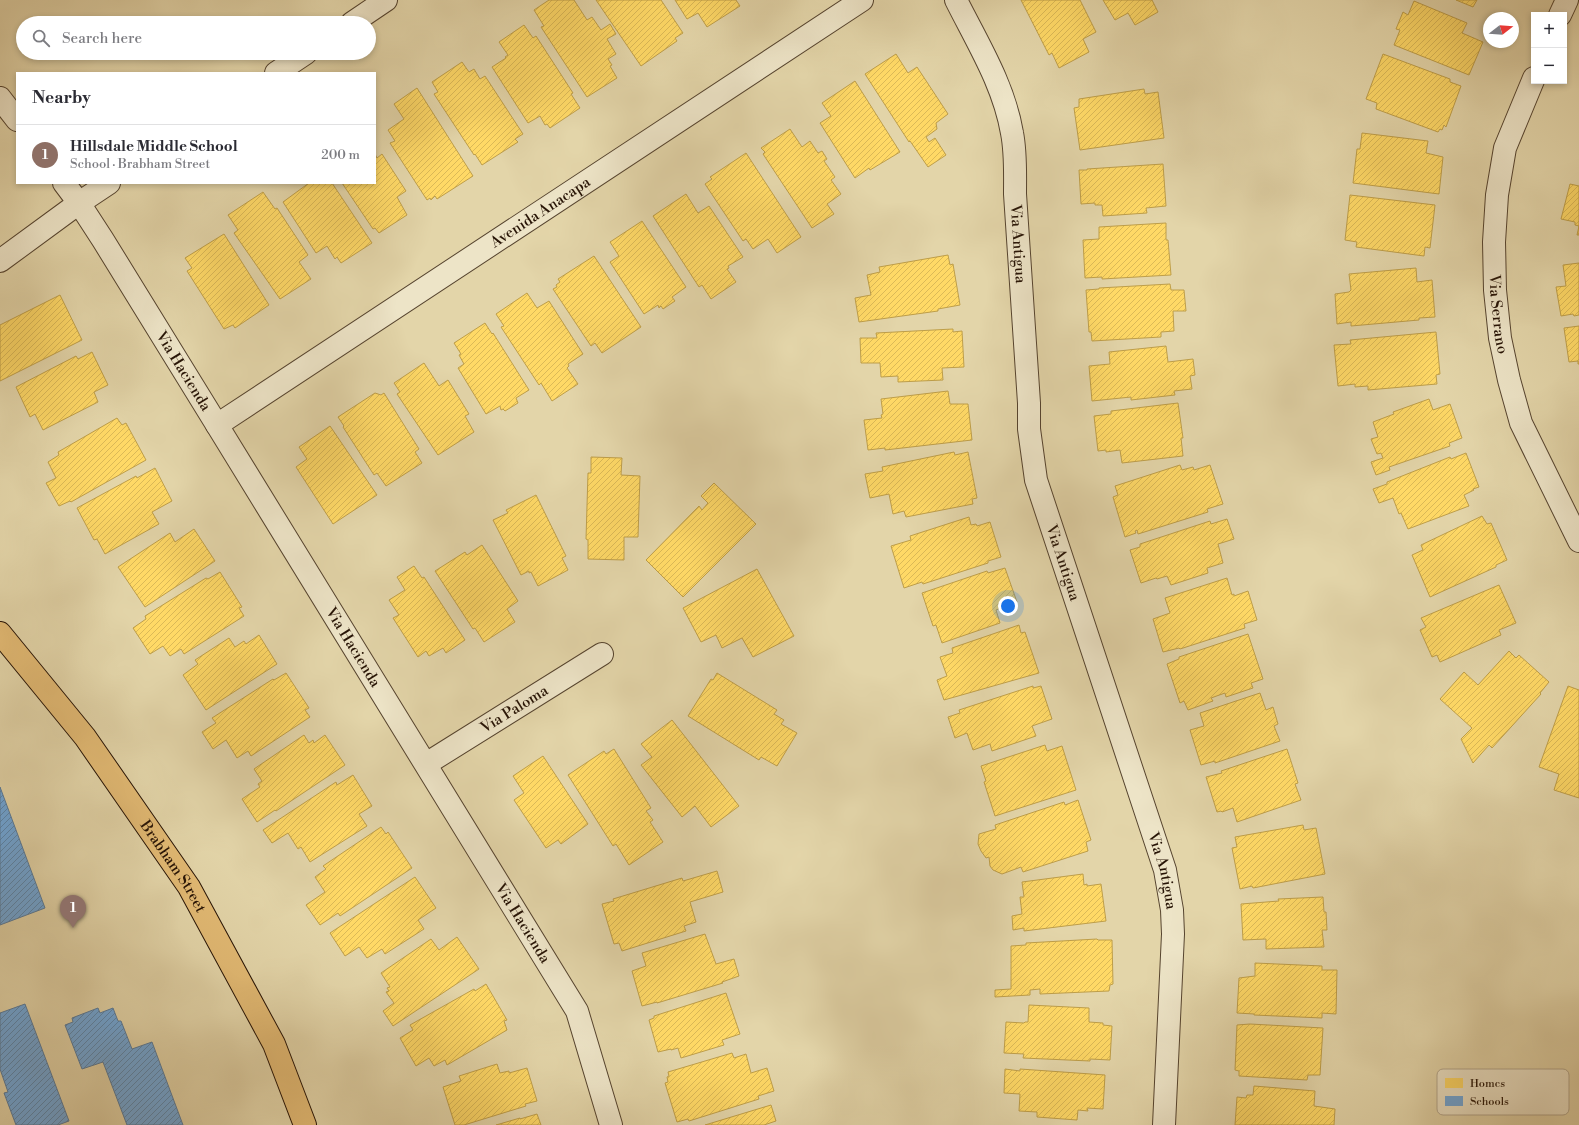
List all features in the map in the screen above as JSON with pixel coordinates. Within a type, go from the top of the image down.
[{"type":"main road","name":"Brabham Street","points":[[0,633],[85,736],[189,888],[274,1044],[305,1125]]},
{"type":"street","points":[[362,16],[386,0]]},
{"type":"street","name":"Avenida Anacapa","points":[[218,425],[862,0]]},
{"type":"street","name":"Via Antigua","points":[[956,0],[996,80],[1006,106],[1012,132],[1016,163],[1015,194],[1029,403],[1029,429],[1031,455],[1036,480],[1165,870],[1172,910],[1173,934],[1164,1125]]},
{"type":"street","points":[[1561,12],[1567,0]]},
{"type":"street","points":[[278,72],[296,60]]},
{"type":"street","name":"Via Serrano","points":[[1532,84],[1505,148],[1497,195],[1494,242],[1495,290],[1500,338],[1509,380],[1521,423],[1579,541]]},
{"type":"street","points":[[0,98],[16,119]]},
{"type":"street","name":"Via Hacienda","points":[[65,184],[79,203],[218,425],[577,1011],[611,1125]]},
{"type":"street","points":[[0,261],[108,184]]},
{"type":"street","name":"Via Paloma","points":[[426,764],[602,654]]},
{"type":"building: Homes","points":[[549,0],[574,0],[587,20],[592,17],[601,30],[610,24],[616,34],[607,39],[616,54],[608,59],[617,78],[587,97],[541,27],[544,26],[534,10]]},
{"type":"building: Homes","points":[[596,0],[661,0],[683,33],[675,38],[677,41],[641,66]]},
{"type":"building: Homes","points":[[675,0],[736,0],[740,6],[707,27],[698,13],[687,19]]},
{"type":"building: Homes","points":[[1021,0],[1080,0],[1096,32],[1083,39],[1089,52],[1059,68],[1052,53],[1049,55]]},
{"type":"building: Homes","points":[[1103,0],[1152,0],[1158,12],[1135,25],[1128,13],[1115,20]]},
{"type":"building: Homes","points":[[1456,0],[1477,0],[1473,7]]},
{"type":"building: Homes","points":[[1414,1],[1467,23],[1462,33],[1483,42],[1469,75],[1394,45],[1400,30],[1396,29],[1403,12],[1408,15]]},
{"type":"building: Homes","points":[[524,25],[533,38],[536,36],[573,93],[571,94],[580,108],[550,128],[547,124],[545,125],[540,116],[528,123],[492,67],[508,55],[499,42]]},
{"type":"building: Homes","points":[[896,54],[908,73],[917,67],[948,114],[936,123],[937,129],[926,137],[929,142],[935,138],[946,155],[928,167],[910,141],[909,142],[865,74]]},
{"type":"building: Homes","points":[[1383,54],[1450,79],[1450,82],[1461,86],[1446,127],[1444,125],[1442,130],[1440,129],[1438,132],[1376,109],[1377,103],[1366,99]]},
{"type":"building: Homes","points":[[462,62],[469,72],[474,69],[480,79],[485,76],[523,134],[515,139],[518,142],[482,165],[434,94],[438,92],[432,82]]},
{"type":"building: Homes","points":[[855,81],[900,152],[870,170],[869,168],[855,178],[820,123],[831,116],[822,103]]},
{"type":"building: Homes","points":[[417,88],[473,176],[437,199],[435,196],[431,200],[430,198],[427,200],[390,143],[395,141],[388,130],[404,119],[394,104]]},
{"type":"building: Homes","points":[[1144,89],[1145,94],[1158,92],[1164,138],[1080,150],[1074,108],[1079,107],[1079,99]]},
{"type":"building: Homes","points":[[790,129],[802,147],[810,141],[818,153],[822,151],[827,159],[824,161],[835,177],[831,180],[841,194],[827,204],[834,214],[812,228],[763,154],[765,152],[761,148]]},
{"type":"building: Homes","points":[[1362,133],[1428,141],[1426,153],[1443,157],[1439,194],[1353,183],[1357,149],[1360,149]]},
{"type":"building: Homes","points":[[746,153],[801,237],[777,253],[768,239],[753,249],[746,239],[743,241],[705,184],[712,179],[710,177]]},
{"type":"building: Homes","points":[[382,154],[406,191],[397,197],[407,215],[379,233],[375,228],[373,229],[343,184],[376,184],[376,156],[377,158]]},
{"type":"building: Homes","points":[[1163,164],[1166,206],[1146,208],[1147,213],[1103,216],[1102,205],[1095,205],[1095,203],[1081,204],[1079,170]]},
{"type":"building: Homes","points":[[308,184],[333,184],[372,243],[341,263],[337,257],[335,259],[327,246],[316,253],[283,202]]},
{"type":"building: Homes","points":[[1570,184],[1579,186],[1579,226],[1575,225],[1575,222],[1561,219]]},
{"type":"building: Homes","points":[[263,192],[275,209],[277,208],[308,255],[299,262],[311,279],[280,299],[234,233],[238,230],[228,215]]},
{"type":"building: Homes","points":[[686,194],[698,213],[709,206],[743,257],[728,266],[729,268],[727,269],[736,282],[711,299],[702,285],[699,287],[653,216]]},
{"type":"building: Homes","points":[[1350,195],[1435,205],[1430,248],[1425,247],[1424,256],[1356,247],[1357,242],[1345,240]]},
{"type":"building: Homes","points":[[642,221],[686,287],[672,297],[675,301],[663,309],[661,306],[659,308],[658,305],[644,314],[610,262],[619,256],[610,242]]},
{"type":"building: Homes","points":[[1166,223],[1166,240],[1168,240],[1171,275],[1102,279],[1102,277],[1085,278],[1083,240],[1099,239],[1099,227]]},
{"type":"building: Homes","points":[[224,234],[269,305],[235,328],[233,325],[224,329],[187,271],[192,268],[185,258]]},
{"type":"building: Homes","points":[[948,255],[950,265],[953,264],[960,305],[938,309],[938,311],[859,322],[855,298],[871,295],[867,275],[880,272],[879,267]]},
{"type":"building: Homes","points":[[594,256],[641,327],[602,353],[595,343],[591,346],[553,289],[557,287],[556,285],[560,282],[558,279]]},
{"type":"building: Homes","points":[[1579,263],[1579,315],[1574,316],[1573,314],[1561,316],[1556,287],[1566,286],[1563,265]]},
{"type":"building: Homes","points":[[1416,268],[1417,282],[1432,280],[1435,317],[1419,318],[1419,320],[1351,326],[1351,322],[1337,324],[1335,294],[1349,292],[1351,290],[1349,274]]},
{"type":"building: Homes","points":[[1170,284],[1171,290],[1184,290],[1186,311],[1173,311],[1174,331],[1161,332],[1161,337],[1092,341],[1091,332],[1089,332],[1086,290]]},
{"type":"building: Homes","points":[[527,293],[537,308],[549,301],[583,354],[568,364],[569,366],[567,368],[578,384],[552,401],[541,383],[539,385],[501,327],[504,326],[496,314]]},
{"type":"building: Homes","points":[[60,295],[82,340],[0,381],[0,325]]},
{"type":"building: Homes","points":[[485,323],[529,390],[516,398],[518,403],[505,411],[503,409],[501,410],[500,406],[486,414],[458,368],[464,364],[459,355],[461,354],[454,343]]},
{"type":"building: Homes","points":[[1579,326],[1578,364],[1578,361],[1569,362],[1564,328]]},
{"type":"building: Homes","points":[[953,329],[953,332],[962,331],[964,367],[942,368],[943,380],[898,382],[898,376],[881,377],[880,363],[861,363],[860,338],[877,338],[876,333]]},
{"type":"building: Homes","points":[[1436,332],[1440,374],[1436,375],[1437,384],[1368,390],[1368,386],[1355,387],[1355,384],[1338,386],[1334,345],[1351,344],[1350,340]]},
{"type":"building: Homes","points":[[1166,346],[1168,362],[1193,359],[1195,375],[1190,376],[1192,389],[1174,391],[1175,395],[1131,400],[1131,397],[1092,401],[1089,366],[1110,364],[1109,352]]},
{"type":"building: Homes","points":[[92,352],[108,385],[94,392],[98,402],[43,430],[35,414],[30,417],[16,387],[76,356],[78,359]]},
{"type":"building: Homes","points":[[424,363],[439,386],[448,380],[469,414],[465,416],[474,432],[438,455],[397,394],[400,392],[394,383]]},
{"type":"building: Homes","points":[[948,391],[950,404],[968,404],[972,440],[885,450],[885,448],[868,450],[864,420],[882,418],[881,415],[883,414],[881,399]]},
{"type":"building: Homes","points":[[375,393],[381,395],[384,393],[419,449],[415,452],[422,463],[386,486],[377,473],[374,475],[338,417]]},
{"type":"building: Homes","points":[[1429,399],[1433,410],[1450,404],[1462,438],[1449,443],[1450,446],[1389,467],[1390,470],[1376,475],[1371,462],[1383,458],[1381,453],[1377,454],[1371,439],[1378,437],[1373,422],[1394,414],[1393,412]]},
{"type":"building: Homes","points":[[1178,403],[1183,438],[1181,438],[1183,456],[1122,463],[1120,450],[1106,452],[1106,450],[1098,451],[1094,416],[1111,414],[1111,411]]},
{"type":"building: Homes","points":[[117,418],[122,425],[126,423],[146,460],[71,502],[70,501],[59,506],[46,483],[56,478],[48,462],[59,455],[58,452]]},
{"type":"building: Homes","points":[[330,426],[377,495],[333,524],[296,467],[307,459],[299,447]]},
{"type":"building: Homes","points":[[954,452],[955,455],[968,452],[977,498],[972,499],[973,504],[906,517],[904,511],[893,514],[889,494],[870,498],[865,474],[883,471],[882,467]]},
{"type":"building: Homes","points":[[1466,453],[1479,487],[1464,495],[1469,506],[1408,529],[1401,513],[1399,514],[1393,498],[1379,503],[1373,489],[1450,457],[1451,459]]},
{"type":"building: Homes","points":[[591,457],[622,458],[621,475],[640,476],[638,537],[624,537],[624,560],[588,559],[588,540],[586,539],[588,473],[591,473]]},
{"type":"building: Homes","points":[[1180,465],[1182,470],[1193,467],[1194,470],[1210,465],[1223,504],[1207,509],[1208,512],[1138,534],[1137,530],[1135,531],[1136,533],[1125,537],[1113,497],[1118,495],[1115,486]]},
{"type":"building: Homes","points":[[155,468],[172,501],[152,512],[159,524],[105,554],[97,539],[94,540],[77,508],[136,476],[137,478]]},
{"type":"building: Homes","points":[[714,483],[756,524],[683,597],[646,560],[699,506],[702,510],[708,503],[701,496]]},
{"type":"building: Homes","points":[[536,495],[566,556],[562,558],[568,570],[538,586],[531,572],[529,573],[529,571],[521,575],[493,520],[508,513],[506,510]]},
{"type":"building: Homes","points":[[1482,516],[1487,524],[1491,523],[1507,560],[1496,565],[1496,567],[1430,597],[1412,555],[1423,550],[1421,545]]},
{"type":"building: Homes","points":[[969,517],[971,525],[976,524],[977,526],[990,522],[1001,557],[988,561],[988,563],[923,584],[922,582],[904,588],[891,546],[911,540],[910,536]]},
{"type":"building: Homes","points":[[1227,519],[1234,539],[1218,544],[1223,563],[1207,568],[1208,573],[1171,585],[1167,576],[1141,583],[1130,550],[1140,547],[1140,544],[1210,521],[1211,524]]},
{"type":"building: Homes","points":[[194,529],[215,561],[145,607],[118,567],[170,533],[175,542]]},
{"type":"building: Homes","points":[[482,545],[518,601],[507,609],[515,622],[484,642],[475,628],[473,629],[435,571],[465,552],[467,555]]},
{"type":"building: Homes","points":[[414,566],[422,578],[424,577],[465,640],[446,653],[443,648],[429,656],[426,651],[418,657],[393,618],[399,615],[389,600],[405,590],[397,577]]},
{"type":"building: Homes","points":[[1005,568],[1017,602],[996,610],[1000,623],[942,643],[936,625],[933,626],[922,593],[987,571],[988,573]]},
{"type":"building: Homes","points":[[757,569],[794,636],[753,657],[742,638],[722,648],[716,635],[701,642],[683,608]]},
{"type":"building: Homes","points":[[220,572],[242,607],[239,608],[244,616],[184,654],[181,649],[170,656],[163,646],[150,654],[133,628],[146,619],[145,616],[206,578],[208,579]]},
{"type":"building: Homes","points":[[1227,578],[1232,595],[1234,594],[1234,596],[1248,591],[1257,620],[1244,624],[1245,628],[1180,649],[1163,652],[1153,619],[1170,613],[1165,598]]},
{"type":"building: Homes","points":[[1499,585],[1516,623],[1499,630],[1501,635],[1440,662],[1437,655],[1432,657],[1420,630],[1426,627],[1421,618]]},
{"type":"building: Homes","points":[[1019,625],[1021,633],[1025,632],[1039,673],[944,700],[937,680],[947,676],[940,657],[953,653],[952,648]]},
{"type":"building: Homes","points":[[1248,634],[1263,679],[1251,683],[1253,688],[1226,697],[1225,693],[1211,698],[1213,701],[1188,710],[1184,701],[1180,703],[1167,664],[1179,659],[1179,657]]},
{"type":"building: Homes","points":[[259,635],[277,664],[206,710],[183,675],[198,664],[195,660],[229,638],[235,647],[244,641],[246,644]]},
{"type":"building: Homes","points":[[1509,651],[1516,658],[1519,655],[1549,682],[1540,693],[1541,694],[1492,748],[1489,745],[1473,763],[1461,739],[1472,728],[1440,699],[1464,672],[1478,685]]},
{"type":"building: Homes","points":[[286,673],[309,708],[305,710],[310,717],[251,756],[248,751],[237,758],[226,740],[213,749],[202,732],[216,723],[212,718],[273,679],[274,680]]},
{"type":"building: Homes","points":[[717,673],[777,710],[774,714],[784,720],[781,724],[797,733],[777,766],[761,757],[759,760],[688,716],[711,679],[713,680]]},
{"type":"building: Homes","points":[[1033,686],[1033,688],[1041,686],[1052,719],[1032,726],[1036,736],[992,751],[990,744],[973,750],[967,733],[955,738],[948,717],[960,713],[959,710]]},
{"type":"building: Homes","points":[[1568,686],[1579,690],[1579,798],[1554,790],[1559,774],[1539,767]]},
{"type":"building: Homes","points":[[1260,693],[1266,710],[1273,707],[1278,724],[1274,726],[1280,741],[1215,763],[1215,761],[1201,765],[1190,730],[1204,726],[1200,713]]},
{"type":"building: Homes","points":[[672,720],[739,806],[711,827],[695,806],[682,817],[641,765],[652,757],[641,744]]},
{"type":"building: Homes","points":[[304,735],[309,743],[313,740],[314,743],[325,735],[345,765],[257,822],[242,799],[260,787],[258,784],[262,781],[254,769]]},
{"type":"building: Homes","points":[[1045,745],[1047,751],[1062,746],[1076,790],[995,816],[984,782],[986,781],[981,766]]},
{"type":"building: Homes","points":[[614,749],[651,808],[646,811],[653,820],[650,822],[663,842],[629,865],[616,844],[613,846],[568,775],[604,751],[606,754]]},
{"type":"building: Homes","points":[[1287,749],[1298,783],[1295,784],[1301,800],[1237,822],[1233,808],[1222,812],[1217,812],[1206,777],[1222,773],[1221,771]]},
{"type":"building: Homes","points":[[543,756],[588,824],[561,844],[558,840],[546,848],[514,800],[524,793],[513,776]]},
{"type":"building: Homes","points":[[353,775],[372,806],[359,814],[367,826],[310,862],[301,847],[298,849],[288,833],[272,843],[263,830],[336,782],[337,785]]},
{"type":"building: Homes","points":[[1078,800],[1091,840],[1086,842],[1088,851],[1023,872],[1021,867],[1002,874],[993,870],[990,866],[989,857],[986,858],[978,844],[979,834],[996,829],[995,825],[1064,802],[1065,805]]},
{"type":"building: Homes","points":[[1303,825],[1304,830],[1316,828],[1325,874],[1253,888],[1252,886],[1240,889],[1232,848],[1237,847],[1235,837]]},
{"type":"building: Homes","points":[[381,827],[386,834],[388,832],[412,868],[340,916],[338,913],[320,925],[306,905],[325,892],[315,877],[326,869],[323,866]]},
{"type":"building: Homes","points":[[717,871],[723,892],[690,902],[696,922],[684,926],[686,931],[622,951],[619,943],[614,944],[602,904],[614,901],[613,899],[682,878],[683,881]]},
{"type":"building: Homes","points":[[1083,874],[1084,885],[1101,884],[1106,921],[1024,931],[1024,928],[1013,930],[1012,916],[1022,914],[1020,897],[1024,897],[1022,882]]},
{"type":"building: Homes","points":[[415,877],[436,908],[418,920],[424,929],[385,954],[382,949],[367,958],[359,947],[345,956],[330,933]]},
{"type":"building: Homes","points":[[1323,897],[1327,930],[1322,930],[1324,947],[1266,949],[1266,939],[1243,940],[1241,904],[1279,901],[1278,899]]},
{"type":"building: Homes","points":[[705,934],[716,964],[734,959],[739,976],[722,982],[723,983],[657,1003],[642,1006],[632,971],[646,966],[642,953]]},
{"type":"building: Homes","points":[[457,937],[479,969],[393,1026],[383,1011],[394,1003],[386,992],[389,991],[387,988],[390,987],[381,973],[431,939],[439,950]]},
{"type":"building: Homes","points":[[1097,939],[1112,940],[1113,984],[1110,985],[1109,991],[1040,994],[1040,989],[1030,990],[1030,995],[995,997],[995,990],[1011,989],[1011,946],[1026,945],[1026,943]]},
{"type":"building: Homes","points":[[1255,963],[1322,966],[1322,970],[1337,970],[1336,1014],[1322,1013],[1322,1018],[1237,1013],[1239,978],[1255,976]]},
{"type":"building: Homes","points":[[486,984],[507,1020],[504,1021],[507,1030],[447,1065],[445,1060],[434,1066],[429,1058],[416,1066],[400,1038],[413,1030],[410,1025],[474,989],[475,991]]},
{"type":"building: Homes","points":[[726,993],[740,1034],[722,1040],[724,1045],[681,1058],[678,1048],[658,1052],[649,1020],[654,1018],[654,1016]]},
{"type":"building: Homes","points":[[1029,1005],[1089,1008],[1089,1022],[1103,1023],[1103,1025],[1112,1026],[1110,1060],[1090,1059],[1090,1061],[1023,1058],[1024,1054],[1004,1053],[1006,1022],[1028,1022]]},
{"type":"building: Homes","points":[[1250,1024],[1323,1028],[1320,1075],[1308,1075],[1307,1080],[1239,1076],[1239,1071],[1235,1070],[1237,1025]]},
{"type":"building: Homes","points":[[732,1053],[734,1058],[746,1054],[751,1073],[767,1068],[774,1091],[758,1096],[759,1099],[689,1121],[688,1119],[677,1122],[665,1083],[668,1082],[668,1072]]},
{"type":"building: Homes","points":[[497,1064],[500,1073],[509,1071],[509,1073],[527,1068],[537,1101],[525,1104],[526,1106],[464,1125],[455,1125],[443,1087],[461,1081],[459,1076]]},
{"type":"building: Homes","points":[[1005,1069],[1105,1075],[1103,1109],[1087,1108],[1088,1111],[1078,1110],[1077,1120],[1037,1117],[1037,1112],[1019,1111],[1020,1094],[1004,1093]]},
{"type":"building: Homes","points":[[1254,1086],[1315,1091],[1314,1106],[1335,1109],[1334,1125],[1235,1125],[1237,1097],[1246,1098],[1247,1095],[1253,1095]]},
{"type":"building: Homes","points":[[771,1105],[776,1121],[764,1125],[705,1125]]},
{"type":"building: Homes","points":[[537,1114],[541,1125],[496,1125],[520,1118]]},
{"type":"building: Schools","points":[[0,787],[45,908],[0,925]]},
{"type":"building: Schools","points":[[25,1004],[69,1121],[58,1125],[16,1125],[4,1093],[8,1092],[0,1069],[0,1013]]},
{"type":"building: Schools","points":[[98,1008],[100,1013],[113,1008],[118,1021],[121,1021],[132,1049],[152,1042],[183,1125],[127,1125],[103,1062],[82,1069],[65,1025],[73,1022],[72,1018]]},
{"type":"place","name":"Hillsdale Middle School","points":[[73,928]]}]
